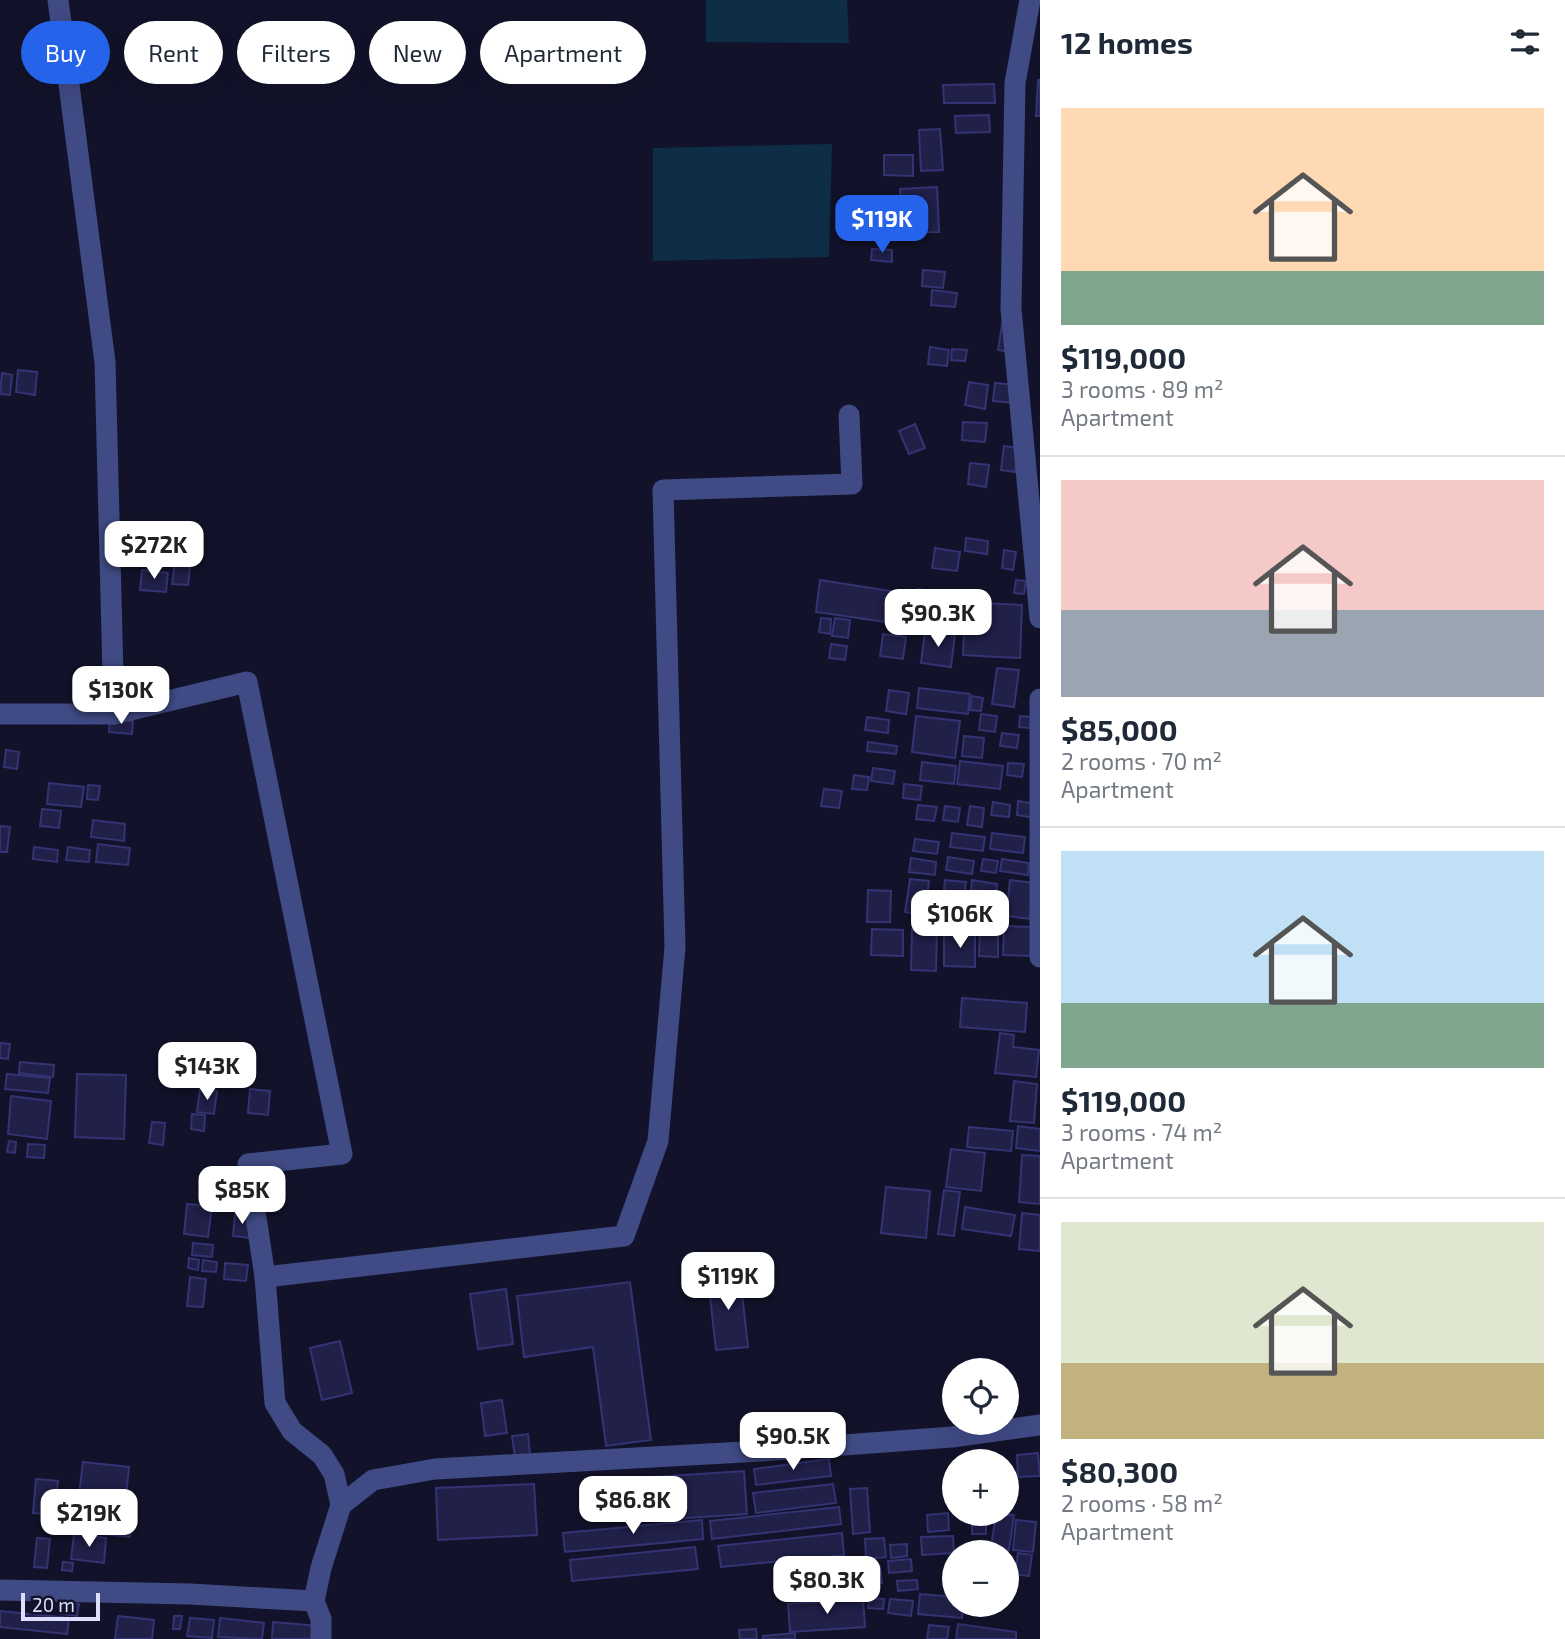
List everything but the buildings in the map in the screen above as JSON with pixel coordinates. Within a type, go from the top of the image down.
[{"type":"street","points":[[58,0],[105,362],[114,714]]},
{"type":"street","points":[[1030,0],[1015,83],[1011,309],[1040,618]]},
{"type":"street","points":[[265,1277],[624,1236],[658,1141],[676,947],[663,490],[852,484],[849,415]]},
{"type":"street","points":[[0,715],[114,714],[247,682],[342,1154],[248,1164],[265,1277],[275,1403],[292,1431],[322,1455],[334,1474],[341,1506],[314,1601],[321,1619],[321,1639]]},
{"type":"street","points":[[1040,699],[1040,957]]},
{"type":"street","points":[[341,1506],[373,1480],[435,1469],[748,1452],[925,1439],[1040,1425]]},
{"type":"street","points":[[0,1590],[190,1594],[314,1601]]},
{"type":"water","points":[[706,0],[847,0],[849,43],[706,42]]},
{"type":"water","points":[[832,144],[829,257],[653,261],[653,148]]}]
